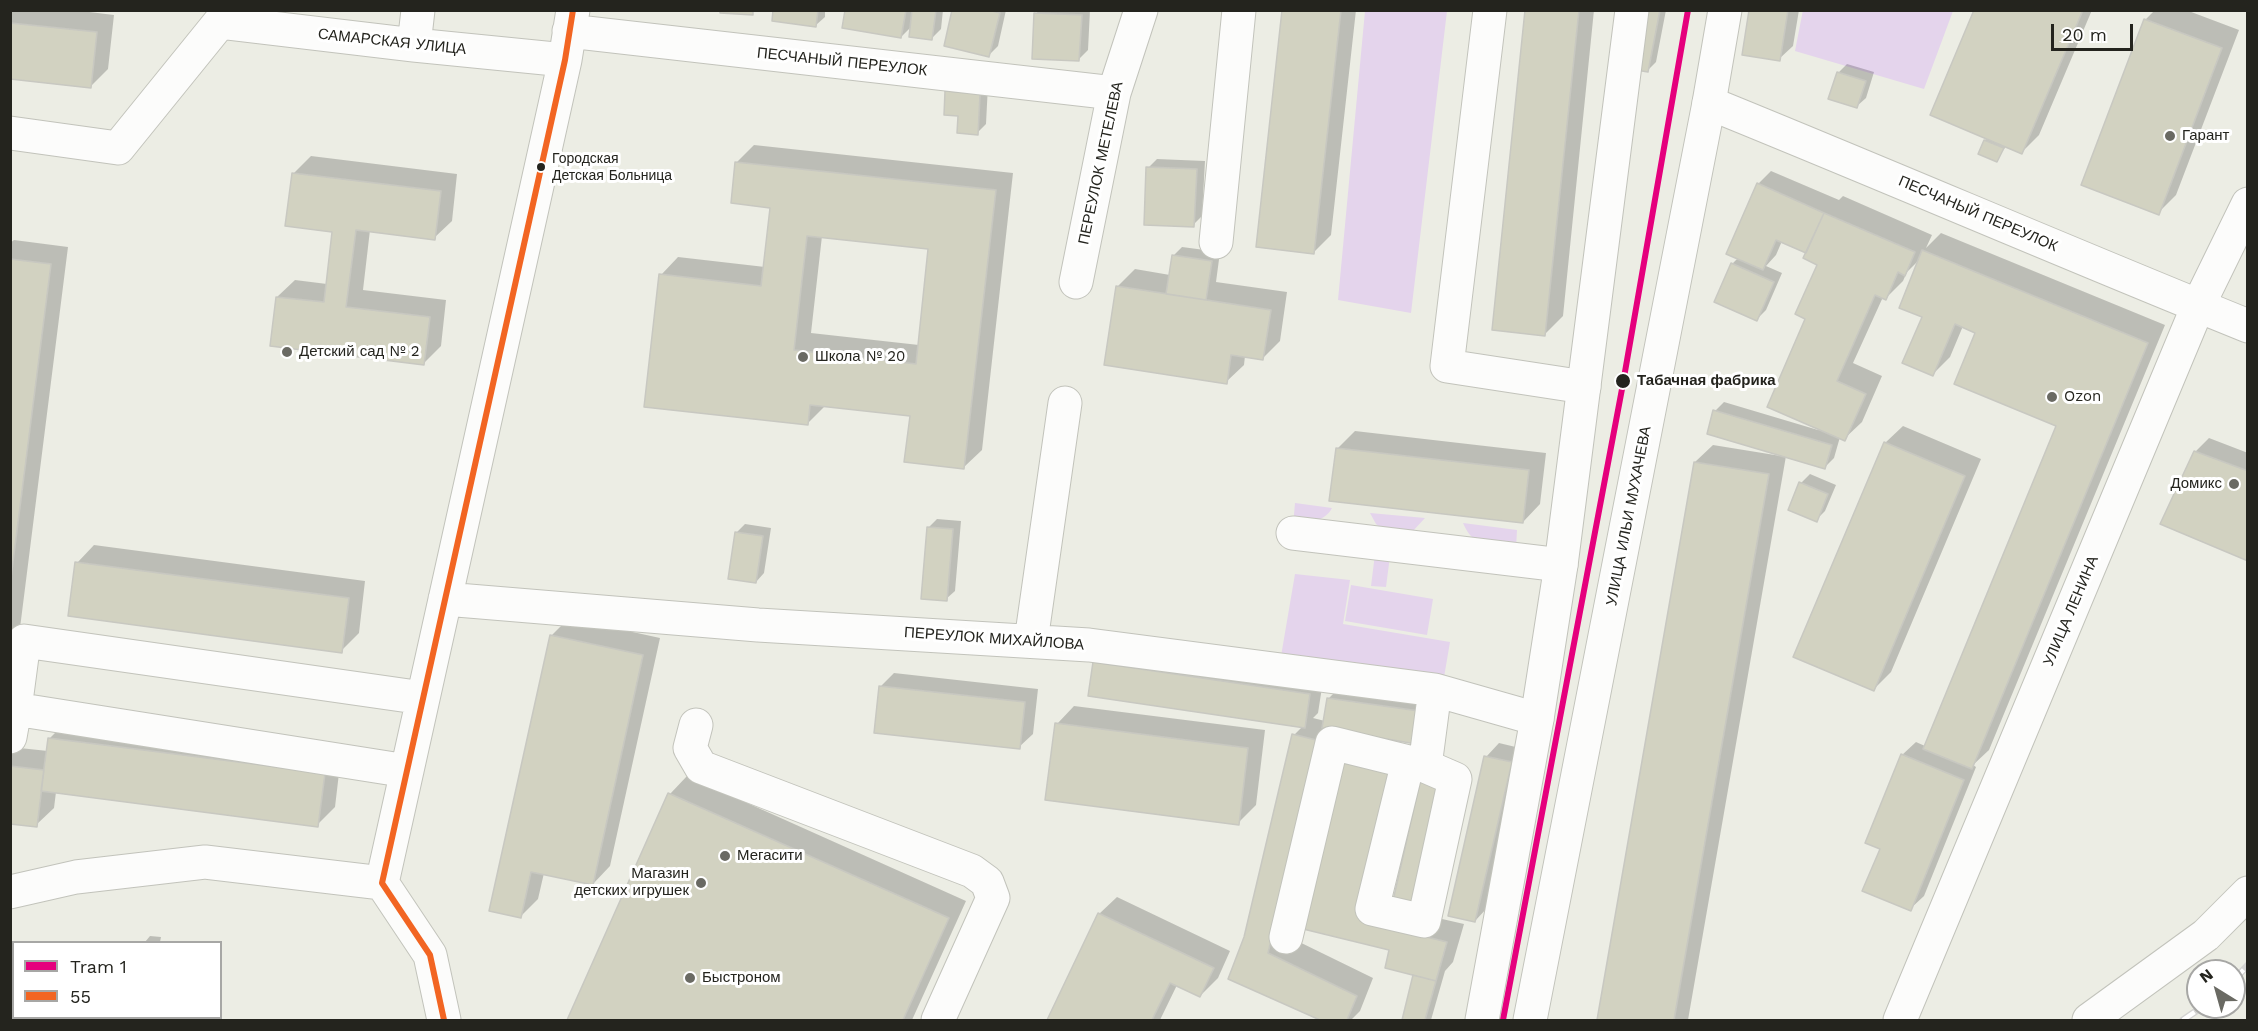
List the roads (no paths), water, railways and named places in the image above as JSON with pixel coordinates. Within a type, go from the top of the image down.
[{"type":"main road","points":[[414,45],[418,10]]},
{"type":"main road","name":"ПЕРЕУЛОК МЕТЕЛЕВА","points":[[1076,282],[1114,93],[1141,10]]},
{"type":"main road","points":[[1216,242],[1239,10]]},
{"type":"main road","points":[[1490,10],[1447,366],[1584,387]]},
{"type":"main road","points":[[1482,1020],[1537,719],[1561,566],[1632,10]]},
{"type":"main road","name":"УЛИЦА ИЛЬИ МУХАЧЕВА","points":[[1530,1020],[1709,104],[1725,10]]},
{"type":"main road","name":"САМАРСКАЯ УЛИЦА","points":[[10,133],[118,148],[220,22],[414,45],[569,34]]},
{"type":"main road","points":[[444,1020],[430,955],[382,883],[569,34]]},
{"type":"main road","name":"ПЕСЧАНЫЙ ПЕРЕУЛОК","points":[[569,34],[1114,93]]},
{"type":"main road","name":"ПЕСЧАНЫЙ ПЕРЕУЛОК","points":[[1709,104],[1892,177],[2247,326]]},
{"type":"main road","name":"УЛИЦА ЛЕНИНА","points":[[1900,1020],[2198,306],[2247,204]]},
{"type":"main road","points":[[1031,641],[1065,403]]},
{"type":"main road","points":[[1293,533],[1561,566]]},
{"type":"main road","name":"ПЕРЕУЛОК МИХАЙЛОВА","points":[[445,599],[758,624],[1089,645],[1435,690],[1537,719]]},
{"type":"main road","points":[[406,771],[13,723],[24,641],[423,698]]},
{"type":"main road","points":[[1286,937],[1332,743],[1417,764],[1435,690]]},
{"type":"main road","points":[[696,725],[690,748],[701,767],[972,871],[987,882],[993,898],[938,1020]]},
{"type":"main road","points":[[10,892],[76,877],[205,862],[382,883]]},
{"type":"main road","points":[[10,868],[76,877]]},
{"type":"main road","points":[[2089,1020],[2206,935],[2247,893]]},
{"type":"tram line","name":"1","points":[[1503,1020],[1622,389],[1688,10]]},
{"type":"place","name":"Гарант","points":[[2170,136]]},
{"type":"place","name":"Городская Детская Больница","points":[[541,167]]},
{"type":"place","name":"Детский сад № 2","points":[[287,352]]},
{"type":"place","name":"Школа № 20","points":[[803,357]]},
{"type":"place","name":"Табачная фабрика","points":[[1623,381]]},
{"type":"place","name":"Ozon","points":[[2052,397]]},
{"type":"place","name":"Домикс","points":[[2234,484]]},
{"type":"place","name":"Мегасити","points":[[725,856]]},
{"type":"place","name":"Магазин детских игрушек","points":[[701,883]]},
{"type":"place","name":"Быстроном","points":[[690,978]]}]
